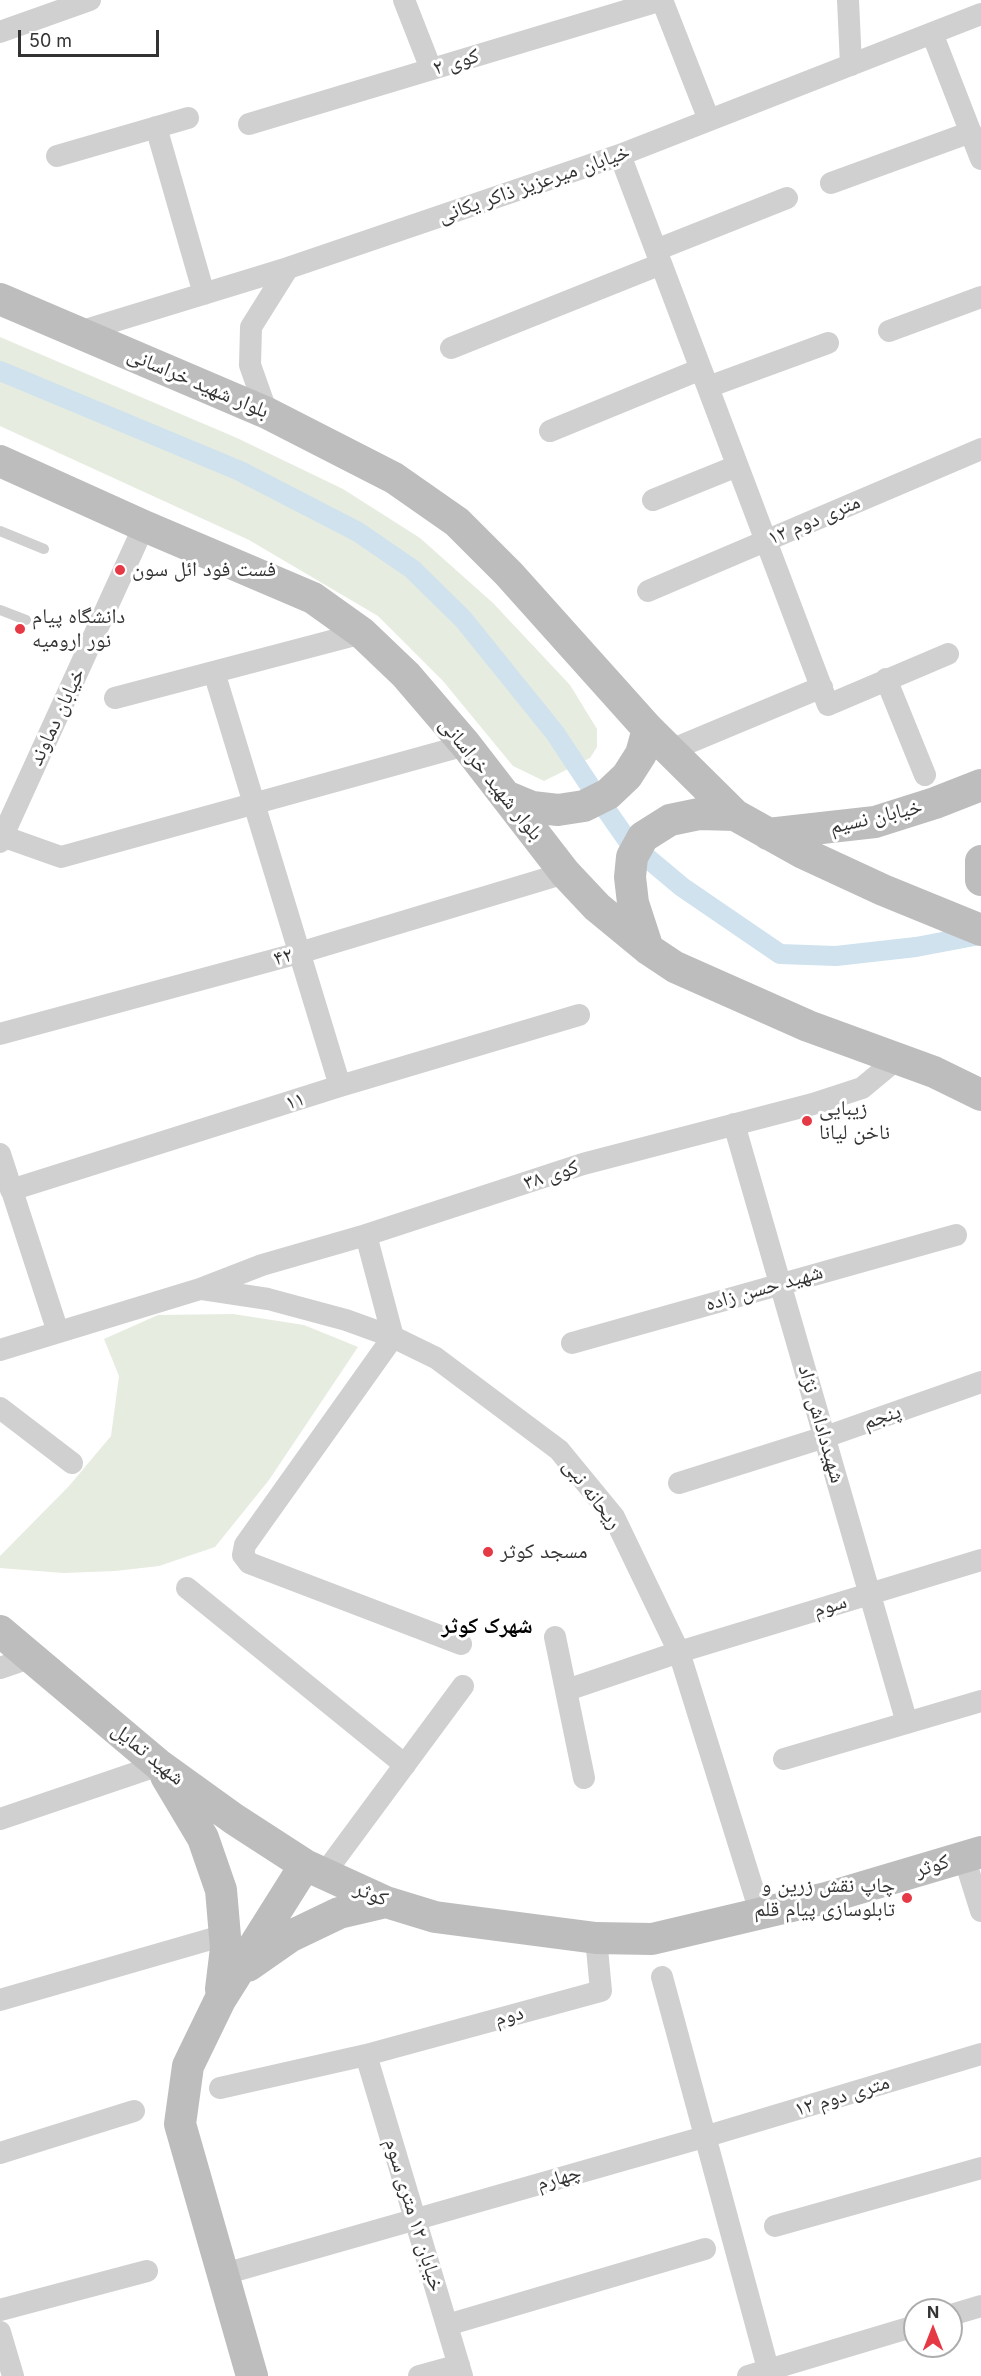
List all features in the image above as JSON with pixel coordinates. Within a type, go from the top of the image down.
[{"type":"main road","name":"بلوار شهید خراسانی","points":[[0,298],[267,413],[394,477],[457,522],[509,574],[648,729],[735,814],[803,854],[981,930]]},
{"type":"main road","name":"بلوار شهید خراسانی","points":[[0,461],[144,526],[314,598],[362,633],[406,675],[466,745],[565,873],[597,907],[675,968],[808,1026],[934,1072],[981,1095]]},
{"type":"main road","points":[[508,797],[532,807],[558,810],[584,806],[600,798],[627,776],[641,754],[648,729]]},
{"type":"main road","name":"خیابان نسیم","points":[[768,834],[875,822],[935,803],[981,785]]},
{"type":"main road","points":[[648,949],[633,903],[630,878],[632,857],[643,837],[670,820],[699,814],[735,814]]},
{"type":"main road","points":[[981,861],[981,880]]},
{"type":"main road","name":"شهید تمایل","points":[[0,1631],[159,1766],[315,1869]]},
{"type":"main road","points":[[159,1766],[203,1838],[221,1890],[226,1948],[220,2000]]},
{"type":"main road","name":"کوثر","points":[[315,1869],[386,1902],[435,1917],[596,1938],[652,1939],[760,1915],[973,1854]]},
{"type":"main road","points":[[252,2376],[180,2124],[188,2066],[220,2000],[315,1869]]},
{"type":"main road","points":[[220,2000],[251,1963],[291,1936],[339,1913],[386,1902]]},
{"type":"street","points":[[0,32],[90,0]]},
{"type":"street","points":[[404,0],[432,69]]},
{"type":"street","points":[[662,0],[709,120]]},
{"type":"street","name":"کوی ۲","points":[[249,124],[662,0]]},
{"type":"street","points":[[848,0],[850,65]]},
{"type":"street","name":"خیابان میرعزیز ذاکر یکانی","points":[[79,332],[288,268],[620,155],[981,15]]},
{"type":"street","points":[[932,33],[981,159]]},
{"type":"street","points":[[57,156],[188,118]]},
{"type":"street","points":[[156,128],[204,294]]},
{"type":"street","points":[[831,183],[971,132]]},
{"type":"street","points":[[620,155],[828,705],[948,654]]},
{"type":"street","points":[[451,348],[787,198]]},
{"type":"street","points":[[267,413],[250,365],[251,327],[288,268]]},
{"type":"street","points":[[888,331],[981,297]]},
{"type":"street","points":[[550,431],[704,378],[828,343]]},
{"type":"street","name":"۱۲ متری دوم","points":[[648,591],[981,449]]},
{"type":"street","points":[[653,500],[738,466]]},
{"type":"street","name":"خیابان دماوند","points":[[1,839],[144,526]]},
{"type":"street","points":[[115,698],[362,633]]},
{"type":"street","points":[[213,672],[340,1086]]},
{"type":"street","points":[[886,679],[925,775]]},
{"type":"street","points":[[671,750],[822,687]]},
{"type":"street","points":[[1,839],[60,857],[254,806],[466,745]]},
{"type":"street","name":"۴۲","points":[[0,1034],[299,952],[565,873]]},
{"type":"street","name":"۱۱","points":[[11,1191],[340,1086],[579,1015]]},
{"type":"street","name":"کوی ۳۸","points":[[0,1350],[200,1289],[262,1265],[366,1235],[583,1164],[862,1088],[897,1059]]},
{"type":"street","name":"شهیدداداش نژاد","points":[[734,1124],[907,1723]]},
{"type":"street","points":[[0,1154],[58,1332]]},
{"type":"street","points":[[366,1235],[393,1337],[245,1545],[243,1555],[249,1563],[461,1644]]},
{"type":"street","name":"شهید حسن زاده","points":[[572,1343],[956,1235]]},
{"type":"street","name":"ریحانه نبی","points":[[200,1289],[268,1299],[346,1320],[393,1337],[436,1358],[559,1450],[614,1517],[679,1652],[760,1915]]},
{"type":"street","name":"پنجم","points":[[679,1483],[825,1437],[981,1382]]},
{"type":"street","points":[[0,1407],[72,1463]]},
{"type":"street","name":"سوم","points":[[567,1690],[679,1652],[981,1560]]},
{"type":"street","points":[[188,1588],[405,1765]]},
{"type":"street","points":[[555,1637],[584,1778]]},
{"type":"street","points":[[0,1668],[32,1657]]},
{"type":"street","points":[[315,1869],[405,1765],[463,1686]]},
{"type":"street","points":[[784,1759],[981,1701]]},
{"type":"street","points":[[0,1819],[159,1766]]},
{"type":"street","points":[[973,1854],[981,1911]]},
{"type":"street","points":[[0,2000],[225,1935]]},
{"type":"street","name":"دوم","points":[[366,2055],[601,1991],[596,1938]]},
{"type":"street","points":[[662,1977],[762,2374],[903,2330]]},
{"type":"street","name":"۱۲ متری دوم","points":[[704,2137],[981,2054]]},
{"type":"street","points":[[220,2088],[366,2055]]},
{"type":"street","name":"خیابان ۱۲ متری سوم","points":[[366,2055],[461,2370]]},
{"type":"street","points":[[0,2153],[134,2111]]},
{"type":"street","name":"چهارم","points":[[415,2220],[704,2137]]},
{"type":"street","points":[[775,2226],[981,2168]]},
{"type":"street","points":[[224,2274],[415,2220]]},
{"type":"street","points":[[447,2325],[705,2249]]},
{"type":"street","points":[[0,2310],[147,2271]]},
{"type":"street","points":[[963,2311],[981,2306]]},
{"type":"street","points":[[0,2332],[13,2376]]},
{"type":"street","points":[[418,2376],[461,2370]]},
{"type":"lane","points":[[0,531],[44,549]]},
{"type":"lane","points":[[0,610],[26,620]]},
{"type":"shaded area","points":[[0,337],[237,438],[343,489],[420,538],[493,603],[570,685],[597,729],[597,747],[590,758],[544,781],[513,766],[443,681],[378,616],[249,540],[0,426]]},
{"type":"shaded area","points":[[233,1314],[304,1325],[358,1347],[269,1480],[215,1547],[159,1566],[115,1571],[63,1573],[0,1568],[0,1556],[69,1486],[111,1436],[119,1376],[104,1339],[158,1315]]},
{"type":"waterway","points":[[0,371],[240,471],[358,532],[412,569],[463,619],[555,733],[592,789]]},
{"type":"waterway","points":[[605,808],[628,841]]},
{"type":"waterway","points":[[645,856],[682,887],[780,954],[836,956],[916,947],[974,936]]},
{"type":"place","name":"فست فود ائل سون","points":[[120,570]]},
{"type":"place","name":"دانشگاه پیام نور ارومیه","points":[[20,629]]},
{"type":"place","name":"زیبایی ناخن لیانا","points":[[807,1121]]},
{"type":"place","name":"مسجد کوثر","points":[[488,1552]]},
{"type":"place","name":"چاپ نقش زرین و تابلوسازی پیام قلم","points":[[907,1898]]},
{"type":"district","name":"شهرک کوثر","points":[[487,1626]]}]
